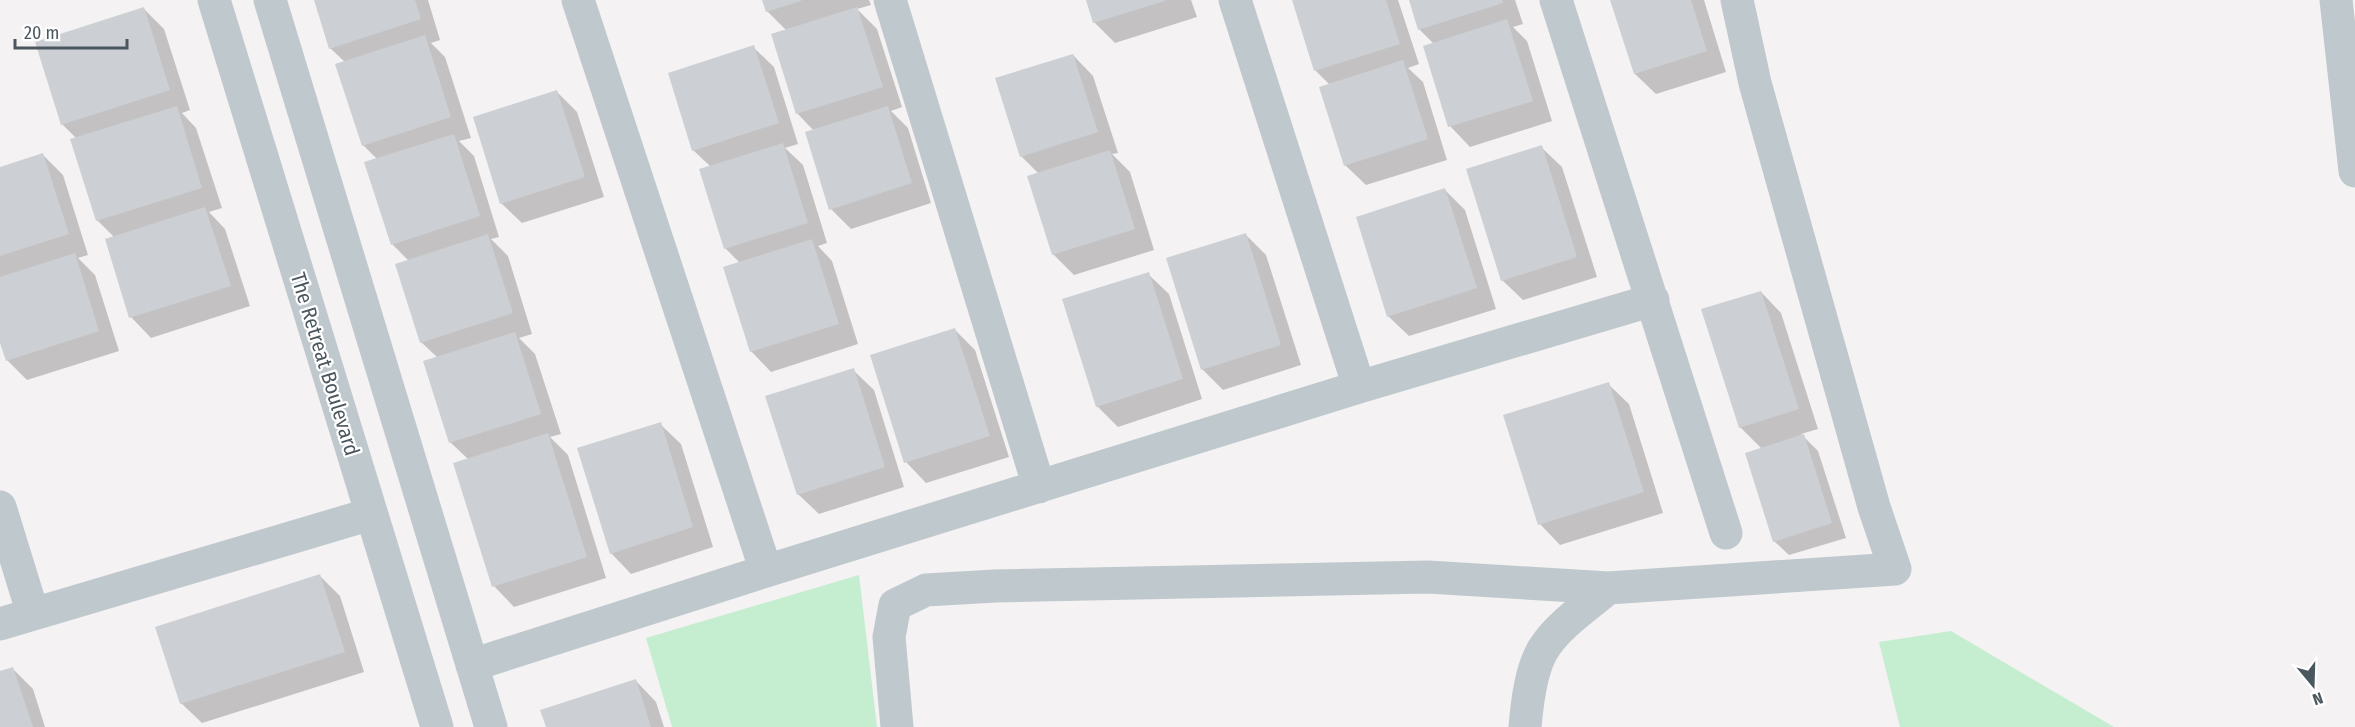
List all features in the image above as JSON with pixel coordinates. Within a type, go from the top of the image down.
[{"type":"street","name":"The Retreat Boulevard","points":[[214,0],[437,727]]},
{"type":"street","points":[[270,0],[491,727]]},
{"type":"street","points":[[578,0],[766,572]]},
{"type":"street","points":[[890,0],[1039,487]]},
{"type":"street","points":[[1235,0],[1359,387]]},
{"type":"street","points":[[1556,0],[1726,533]]},
{"type":"street","points":[[897,727],[889,637],[895,605],[926,590],[995,586],[1428,576],[1608,588],[1895,569],[1874,507],[1758,94],[1737,0]]},
{"type":"street","points":[[2336,0],[2355,171]]},
{"type":"street","points":[[472,665],[1359,387],[1653,300]]},
{"type":"street","points":[[0,507],[33,614]]},
{"type":"street","points":[[0,624],[371,514]]},
{"type":"street","points":[[1525,727],[1527,699],[1544,647],[1558,631],[1608,588]]},
{"type":"green space","points":[[859,575],[877,727],[672,727],[646,638]]},
{"type":"green space","points":[[1951,631],[2114,727],[1900,727],[1879,642]]},
{"type":"building","points":[[314,0],[415,0],[421,19],[329,49]]},
{"type":"building","points":[[762,0],[801,0],[801,1],[766,12]]},
{"type":"building","points":[[1086,0],[1165,0],[1165,1],[1093,23]]},
{"type":"building","points":[[1292,0],[1386,0],[1400,44],[1314,71]]},
{"type":"building","points":[[1409,0],[1502,0],[1503,3],[1418,30]]},
{"type":"building","points":[[1610,0],[1691,0],[1707,51],[1634,74]]},
{"type":"building","points":[[144,7],[170,90],[61,125],[35,42]]},
{"type":"building","points":[[857,7],[883,87],[796,114],[771,34]]},
{"type":"building","points":[[1507,19],[1533,101],[1448,127],[1423,46]]},
{"type":"building","points":[[425,35],[451,117],[362,146],[335,64]]},
{"type":"building","points":[[754,45],[779,123],[692,151],[668,73]]},
{"type":"building","points":[[1073,54],[1098,132],[1020,157],[995,78]]},
{"type":"building","points":[[1403,60],[1428,139],[1344,166],[1319,87]]},
{"type":"building","points":[[557,90],[585,177],[500,204],[473,117]]},
{"type":"building","points":[[177,106],[202,188],[96,221],[70,139]]},
{"type":"building","points":[[888,106],[912,183],[829,210],[805,132]]},
{"type":"building","points":[[454,134],[480,216],[391,245],[364,162]]},
{"type":"building","points":[[783,143],[808,223],[724,249],[699,169]]},
{"type":"building","points":[[1542,145],[1577,257],[1501,281],[1466,169]]},
{"type":"building","points":[[1110,150],[1135,229],[1052,255],[1027,176]]},
{"type":"building","points":[[43,153],[69,234],[0,256],[0,167]]},
{"type":"building","points":[[1445,188],[1477,288],[1387,317],[1356,217]]},
{"type":"building","points":[[205,207],[231,286],[129,318],[105,239]]},
{"type":"building","points":[[1246,233],[1281,345],[1201,370],[1166,258]]},
{"type":"building","points":[[488,234],[513,313],[420,343],[395,264]]},
{"type":"building","points":[[812,239],[839,324],[750,352],[723,267]]},
{"type":"building","points":[[75,253],[99,331],[6,361],[0,343],[0,277]]},
{"type":"building","points":[[1149,272],[1183,379],[1096,407],[1062,299]]},
{"type":"building","points":[[1761,291],[1799,409],[1739,428],[1701,309]]},
{"type":"building","points":[[955,328],[990,436],[904,463],[870,355]]},
{"type":"building","points":[[515,332],[541,414],[449,443],[423,361]]},
{"type":"building","points":[[854,368],[885,467],[797,495],[765,396]]},
{"type":"building","points":[[1609,382],[1644,492],[1538,525],[1503,415]]},
{"type":"building","points":[[661,422],[693,527],[610,554],[577,448]]},
{"type":"building","points":[[548,433],[587,557],[492,587],[453,463]]},
{"type":"building","points":[[1804,434],[1832,523],[1773,542],[1745,453]]},
{"type":"building","points":[[320,574],[345,652],[180,704],[155,627]]},
{"type":"building","points":[[13,667],[33,727],[0,727],[0,671]]},
{"type":"building","points":[[636,679],[651,727],[546,727],[540,710]]}]
